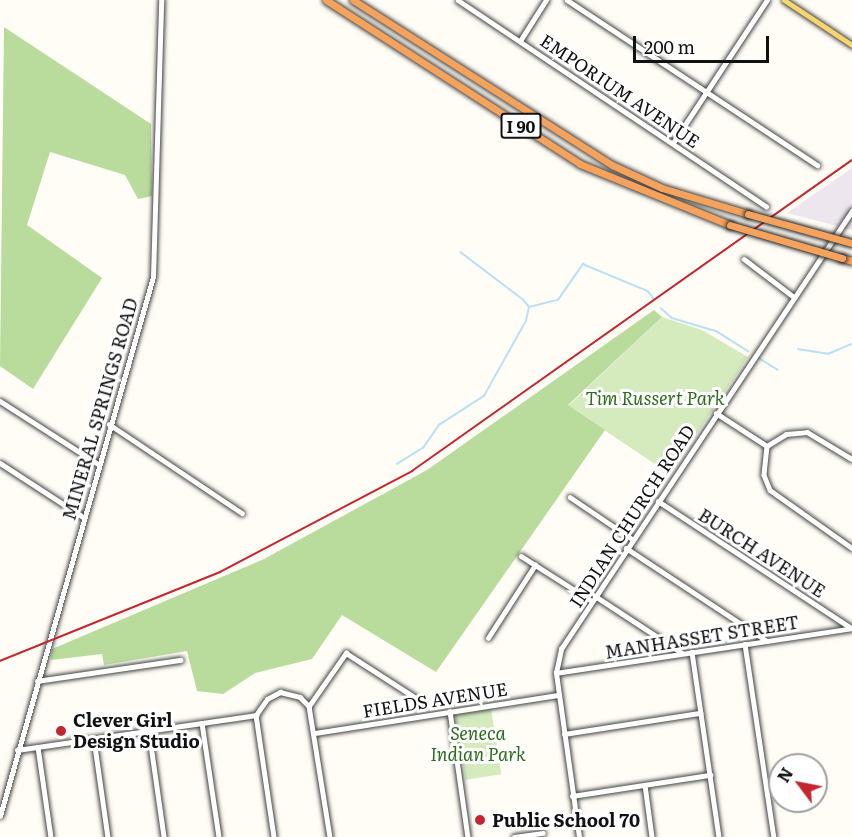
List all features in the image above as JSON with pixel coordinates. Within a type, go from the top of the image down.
[{"type":"highway","name":"I 90","points":[[326,0],[580,164],[730,225],[852,261]]},
{"type":"highway","name":"I 90","points":[[353,0],[612,165],[662,188],[852,243]]},
{"type":"main road","points":[[784,0],[852,45]]},
{"type":"street","name":"MINERAL SPRINGS ROAD","points":[[0,816],[98,464],[153,277],[161,0]]},
{"type":"street","name":"EMPORIUM AVENUE","points":[[458,0],[766,206]]},
{"type":"street","points":[[520,41],[546,0]]},
{"type":"street","points":[[567,0],[817,165]]},
{"type":"street","points":[[673,143],[767,0]]},
{"type":"street","name":"INDIAN CHURCH ROAD","points":[[579,837],[556,673],[563,645],[852,211]]},
{"type":"street","points":[[744,259],[794,297]]},
{"type":"street","points":[[0,401],[98,464]]},
{"type":"street","points":[[717,413],[767,446]]},
{"type":"street","points":[[110,424],[242,513]]},
{"type":"street","points":[[767,446],[786,434],[807,432],[852,459]]},
{"type":"street","points":[[767,446],[764,475],[770,490],[852,548]]},
{"type":"street","points":[[0,463],[83,517]]},
{"type":"street","points":[[570,497],[632,539]]},
{"type":"street","name":"BURCH AVENUE","points":[[658,501],[852,628]]},
{"type":"street","points":[[626,548],[767,641]]},
{"type":"street","points":[[521,556],[682,653]]},
{"type":"street","points":[[488,638],[535,565]]},
{"type":"street","name":"MANHASSET STREET","points":[[556,673],[852,628]]},
{"type":"street","points":[[745,644],[774,837]]},
{"type":"street","points":[[692,652],[718,837]]},
{"type":"street","points":[[309,706],[346,653],[416,698]]},
{"type":"street","points":[[37,681],[180,660]]},
{"type":"street","points":[[274,837],[256,715],[267,699],[280,692],[300,697],[309,706],[330,837]]},
{"type":"street","name":"FIELDS AVENUE","points":[[315,733],[559,695]]},
{"type":"street","points":[[450,711],[468,837]]},
{"type":"street","points":[[564,734],[700,713]]},
{"type":"street","points":[[17,750],[256,715]]},
{"type":"street","points":[[202,723],[219,837]]},
{"type":"street","points":[[149,731],[164,837]]},
{"type":"street","points":[[94,739],[108,837]]},
{"type":"street","points":[[39,747],[51,837]]},
{"type":"street","points":[[572,796],[710,775]]},
{"type":"street","points":[[645,785],[652,837]]},
{"type":"street","points":[[514,837],[543,833]]},
{"type":"shaded area","points":[[852,168],[852,230],[787,213]]},
{"type":"green space","points":[[4,27],[151,124],[152,196],[138,199],[125,175],[50,152],[27,225],[102,278],[33,389],[0,366]]},
{"type":"green space","points":[[654,310],[662,317],[568,405],[605,430],[436,672],[342,615],[312,659],[255,673],[223,694],[197,691],[187,651],[104,665],[102,654],[51,660],[52,649],[264,559],[427,470]]},
{"type":"green space","name":"Tim Russert Park","points":[[662,317],[702,330],[748,357],[670,474],[568,406]]},
{"type":"green space","name":"Seneca Indian Park","points":[[491,709],[501,774],[466,780],[455,715]]},
{"type":"waterway","points":[[397,464],[423,448],[439,425],[484,396],[526,321],[529,307],[523,300],[461,253]]},
{"type":"waterway","points":[[529,307],[558,300],[583,264],[648,291],[654,299]]},
{"type":"waterway","points":[[661,308],[672,318],[716,331],[748,351]]},
{"type":"waterway","points":[[798,349],[828,354],[852,344]]},
{"type":"waterway","points":[[759,358],[778,370]]},
{"type":"railway","points":[[0,661],[220,572],[412,471],[852,160]]},
{"type":"place","name":"Clever Girl Design Studio","points":[[61,731]]},
{"type":"place","name":"Public School 70","points":[[480,820]]}]
